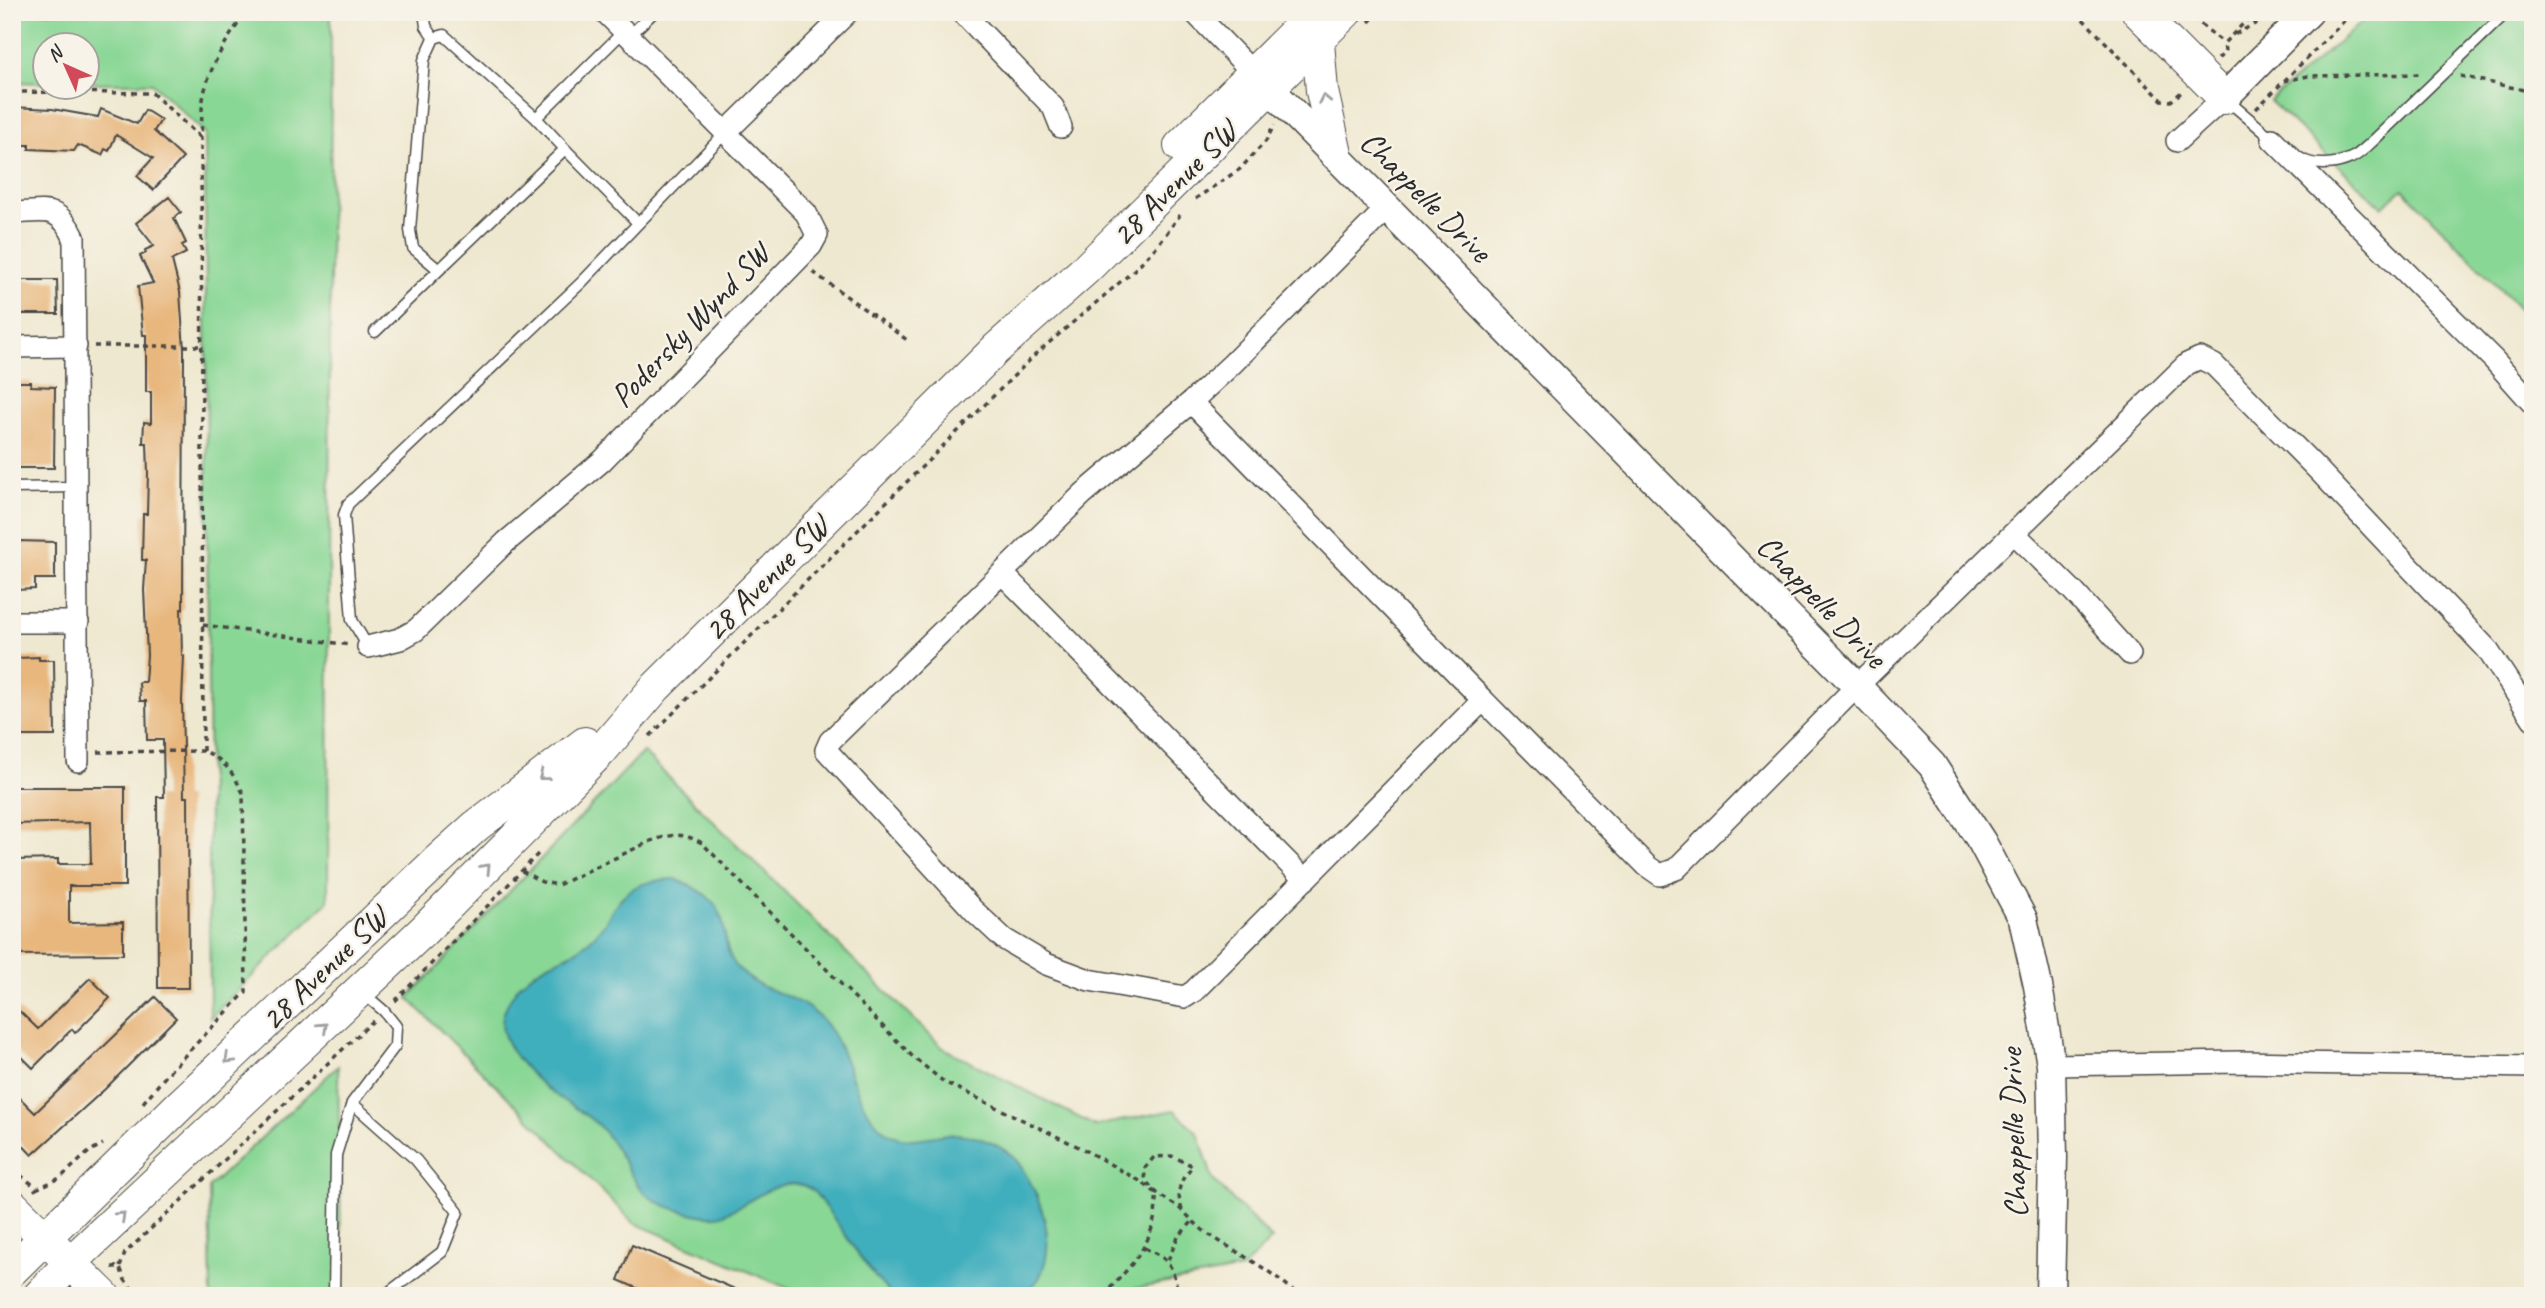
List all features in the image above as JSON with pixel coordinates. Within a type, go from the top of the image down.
[{"type":"main road","points":[[2138,12],[2235,108]]},
{"type":"main road","name":"28 Avenue SW","points":[[44,1294],[71,1262],[361,992],[593,759],[655,688],[996,349],[1086,270],[1261,81],[1316,27],[1355,20]]},
{"type":"main road","points":[[1316,27],[1322,91],[1336,154]]},
{"type":"main road","name":"28 Avenue SW","points":[[14,1265],[436,862],[476,826],[655,688]]},
{"type":"main road","points":[[29,1197],[45,1237],[104,1296]]},
{"type":"main road","points":[[14,1265],[44,1294]]},
{"type":"street","name":"Podersky Wynd SW","points":[[368,647],[400,639],[431,617],[506,542],[601,461],[797,261],[817,236],[806,213],[605,12]]},
{"type":"street","points":[[726,132],[848,12]]},
{"type":"street","points":[[961,12],[1052,107],[1061,127]]},
{"type":"street","points":[[1194,12],[1261,81]]},
{"type":"street","points":[[2178,141],[2235,108],[2309,12]]},
{"type":"street","name":"Chappelle Drive","points":[[1261,81],[1388,207],[1932,765],[1982,842],[2023,919],[2038,986],[2051,1065],[2053,1157],[2050,1296]]},
{"type":"street","points":[[2273,139],[2494,360],[2533,404]]},
{"type":"street","points":[[1388,207],[1191,402],[1091,486],[830,741],[826,750],[974,911],[1004,939],[1046,964],[1089,980],[1185,997],[1194,991],[1483,700]]},
{"type":"street","points":[[12,213],[51,212],[65,218],[74,237],[78,756]]},
{"type":"street","points":[[12,347],[76,346]]},
{"type":"street","points":[[1191,402],[1647,866],[1660,875],[1675,869],[1857,686],[2187,364],[2200,358],[2214,365],[2234,385],[2487,649],[2533,719]]},
{"type":"street","points":[[2014,533],[2073,591],[2130,653]]},
{"type":"street","points":[[1002,573],[1305,880]]},
{"type":"street","points":[[12,622],[78,622]]},
{"type":"street","points":[[2051,1065],[2241,1062],[2533,1067]]},
{"type":"lane","points":[[425,12],[426,26],[434,38]]},
{"type":"lane","points":[[536,118],[654,12]]},
{"type":"lane","points":[[2235,108],[2306,162],[2322,164],[2352,158],[2507,12]]},
{"type":"lane","points":[[439,270],[413,248],[410,230],[424,60],[434,38],[444,35],[536,118],[638,223]]},
{"type":"lane","points":[[368,647],[352,620],[344,515],[348,504],[506,356],[726,132]]},
{"type":"lane","points":[[375,332],[565,149]]},
{"type":"lane","points":[[12,488],[76,488]]},
{"type":"lane","points":[[334,1296],[336,1155],[352,1103],[395,1046],[396,1026],[384,1011],[361,992]]},
{"type":"lane","points":[[352,1103],[416,1160],[458,1212],[442,1252],[384,1296]]},
{"type":"path","points":[[203,751],[201,138],[204,94],[212,72],[235,27],[247,12]]},
{"type":"path","points":[[1355,20],[1379,12]]},
{"type":"path","points":[[2076,12],[2151,90],[2162,100],[2171,101]]},
{"type":"path","points":[[2185,12],[2224,43],[2225,52]]},
{"type":"path","points":[[2232,35],[2272,12]]},
{"type":"path","points":[[2235,108],[2284,80],[2353,12]]},
{"type":"path","points":[[2224,43],[2251,16]]},
{"type":"path","points":[[2284,80],[2308,76],[2442,74],[2533,92]]},
{"type":"path","points":[[12,92],[152,93],[201,138]]},
{"type":"path","points":[[1193,201],[1240,169],[1266,141],[1269,131]]},
{"type":"path","points":[[650,736],[1037,353],[1132,272],[1157,246],[1184,210]]},
{"type":"path","points":[[797,261],[907,340]]},
{"type":"path","points":[[76,346],[200,346]]},
{"type":"path","points":[[203,625],[368,647]]},
{"type":"path","points":[[78,756],[203,751],[215,755],[226,765],[243,793],[246,992],[169,1072],[140,1108]]},
{"type":"path","points":[[515,866],[542,882],[558,885],[651,841],[679,834],[690,836],[714,853],[912,1056],[929,1070],[961,1090],[1118,1168],[1182,1210],[1192,1222],[1284,1282],[1299,1296]]},
{"type":"path","points":[[396,999],[540,852]]},
{"type":"path","points":[[120,1267],[125,1253],[371,1023]]},
{"type":"path","points":[[12,1170],[29,1197],[60,1178],[90,1151],[108,1140]]},
{"type":"path","points":[[1102,1296],[1144,1248],[1155,1220],[1156,1193],[1144,1175],[1148,1162],[1154,1157],[1185,1160],[1193,1166],[1178,1187],[1182,1210]]},
{"type":"path","points":[[1168,1260],[1178,1237],[1192,1222]]},
{"type":"path","points":[[1144,1248],[1168,1260],[1179,1296]]},
{"type":"green space","points":[[12,12],[331,12],[328,901],[210,1018],[205,133],[152,83],[102,83],[102,32],[32,32],[32,83],[12,82]]},
{"type":"green space","points":[[2373,12],[2533,12],[2533,322],[2403,189],[2382,207],[2270,101]]},
{"type":"green space","points":[[643,752],[943,1048],[1095,1126],[1174,1110],[1198,1133],[1213,1180],[1272,1239],[1242,1269],[1123,1291],[1118,1296],[806,1296],[634,1223],[408,998]]},
{"type":"green space","points":[[338,1066],[342,1296],[211,1296],[209,1187]]},
{"type":"water","points":[[675,879],[698,890],[717,907],[729,953],[748,978],[797,1001],[821,1019],[839,1045],[866,1109],[884,1130],[907,1139],[950,1134],[979,1138],[998,1146],[1020,1165],[1035,1191],[1047,1236],[1044,1266],[1038,1280],[1024,1296],[893,1296],[867,1266],[813,1191],[802,1185],[778,1186],[718,1216],[698,1215],[665,1205],[644,1193],[598,1125],[551,1092],[520,1062],[508,1043],[502,1024],[507,1005],[518,987],[536,971],[588,942],[629,891],[649,882]]},
{"type":"building","points":[[12,107],[52,109],[98,117],[101,109],[137,124],[145,110],[161,120],[154,131],[183,158],[153,190],[137,176],[153,158],[116,135],[109,151],[105,149],[102,155],[78,145],[74,151],[29,149],[29,145],[12,145]]},
{"type":"building","points":[[169,197],[181,212],[174,218],[186,243],[182,245],[186,253],[172,260],[180,292],[184,350],[181,609],[184,656],[184,797],[188,797],[189,988],[158,988],[157,797],[164,797],[163,740],[147,740],[146,701],[140,701],[139,682],[145,682],[147,655],[144,590],[146,560],[142,560],[143,514],[147,514],[148,473],[147,443],[143,443],[144,422],[151,423],[151,392],[146,392],[146,335],[143,335],[138,286],[153,283],[140,256],[154,246],[136,223]]},
{"type":"building","points":[[12,280],[57,280],[58,314],[12,314]]},
{"type":"building","points":[[12,382],[31,382],[31,386],[55,387],[54,468],[12,468]]},
{"type":"building","points":[[17,541],[55,542],[55,579],[35,579],[35,589],[15,590],[13,547],[17,546]]},
{"type":"building","points":[[39,657],[39,660],[54,660],[55,736],[12,736],[12,660]]},
{"type":"building","points":[[12,787],[125,787],[125,886],[69,886],[69,923],[123,922],[123,954],[12,955],[14,860],[58,859],[58,864],[91,864],[90,822],[12,824]]},
{"type":"building","points":[[90,978],[110,998],[75,1033],[72,1029],[33,1068],[12,1047],[12,1004],[38,1029]]},
{"type":"building","points":[[155,997],[176,1018],[105,1089],[32,1155],[12,1134],[12,1090],[35,1113]]},
{"type":"building","points":[[632,1245],[751,1296],[655,1296],[618,1280]]}]
